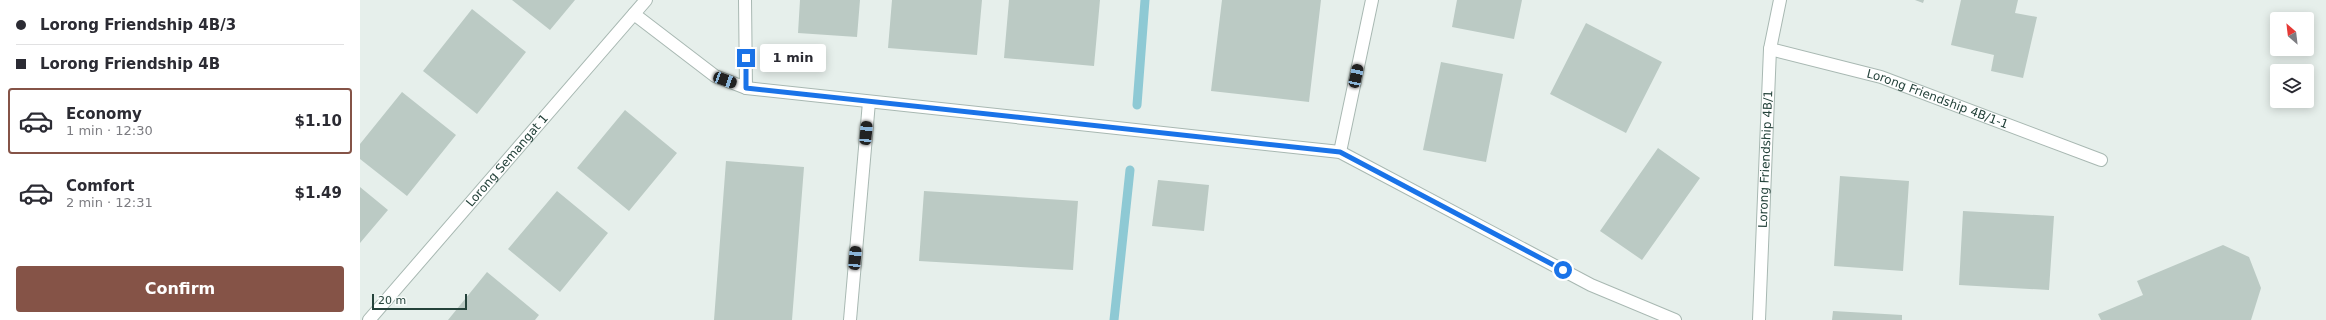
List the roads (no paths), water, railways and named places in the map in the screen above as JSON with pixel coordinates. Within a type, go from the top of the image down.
[{"type":"street","name":"Lorong Semangat 1","points":[[369,320],[646,0]]},
{"type":"street","points":[[745,0],[746,88]]},
{"type":"street","points":[[1340,152],[1372,0]]},
{"type":"street","name":"Lorong Friendship 4B/1","points":[[1758,320],[1770,49],[1780,0]]},
{"type":"street","points":[[634,14],[715,76],[746,88],[1340,152],[1591,285],[1675,320]]},
{"type":"street","name":"Lorong Friendship 4B/1-1","points":[[1770,49],[1881,77],[2101,160]]},
{"type":"street","points":[[850,320],[869,102]]},
{"type":"waterway","points":[[1137,105],[1145,0]]},
{"type":"waterway","points":[[1114,320],[1130,170]]}]
